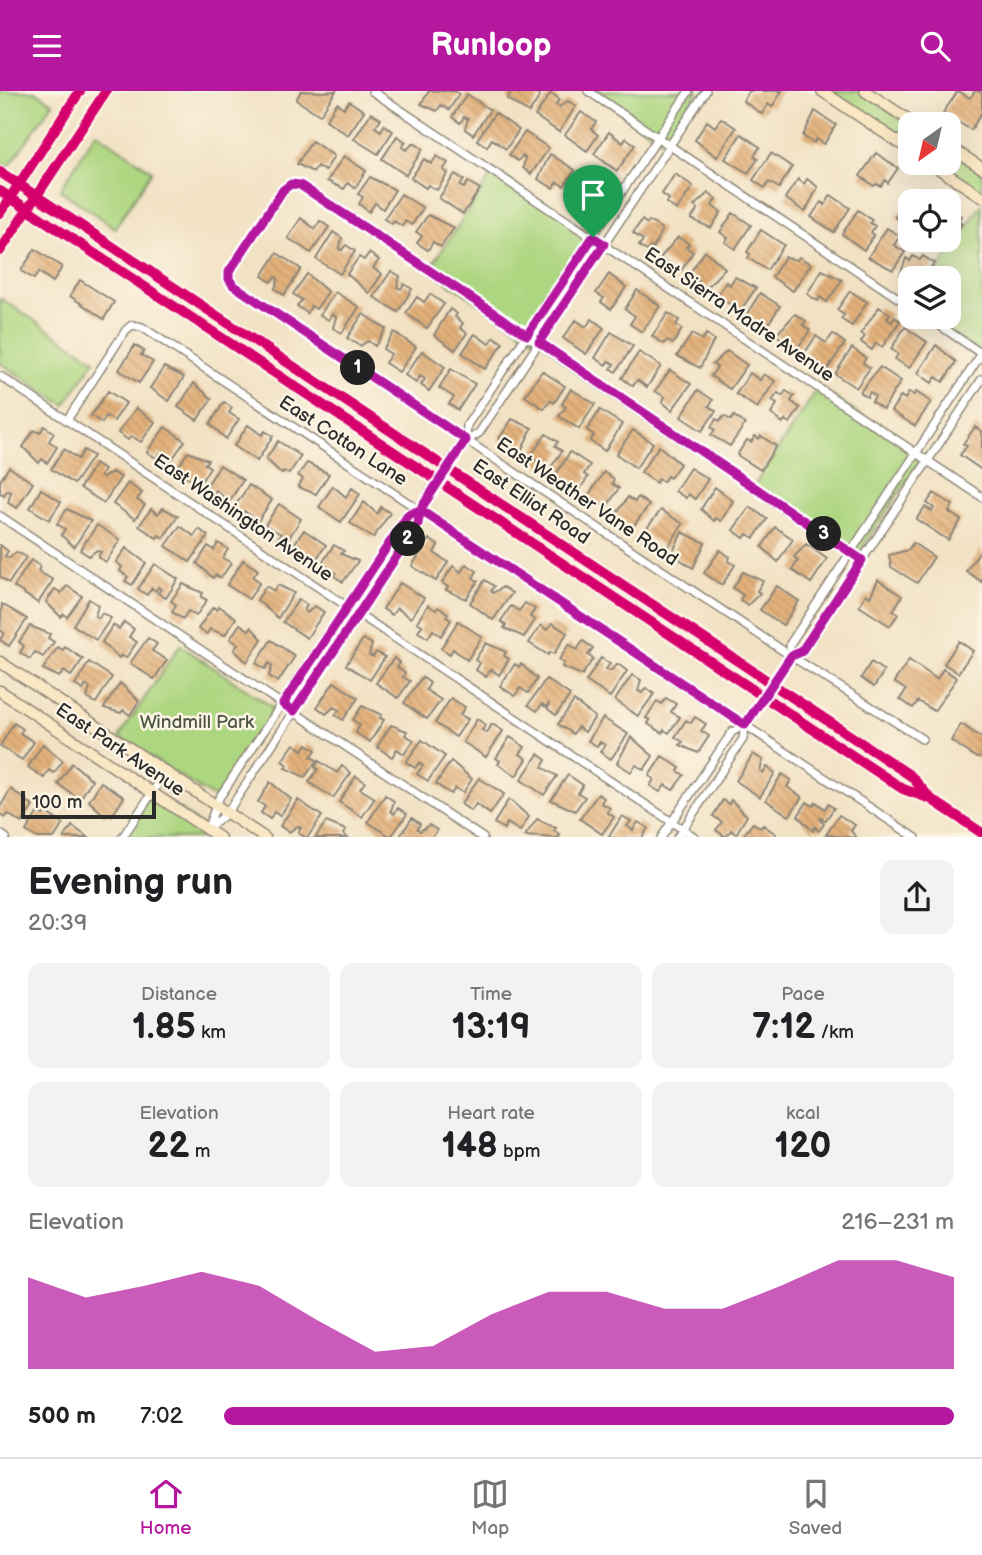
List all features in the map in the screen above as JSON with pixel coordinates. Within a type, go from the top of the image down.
[{"type":"main road","points":[[0,213],[80,91]]},
{"type":"main road","points":[[0,251],[106,91]]},
{"type":"main road","points":[[822,91],[898,141]]},
{"type":"main road","points":[[865,91],[898,113]]},
{"type":"main road","points":[[961,154],[982,168]]},
{"type":"main road","name":"East Elliot Road","points":[[0,171],[27,209],[443,475],[768,691],[911,776],[931,799]]},
{"type":"main road","points":[[948,175],[982,197]]},
{"type":"main road","name":"East Elliot Road","points":[[0,191],[36,195],[443,475],[768,691],[903,789],[931,799],[982,833]]},
{"type":"main road","name":"East Park Avenue","points":[[0,662],[263,837]]},
{"type":"main road","name":"East Park Avenue","points":[[0,691],[219,837]]},
{"type":"street","name":"East Sierra Madre Avenue","points":[[372,91],[982,497]]},
{"type":"street","points":[[588,91],[898,298]]},
{"type":"street","points":[[466,440],[467,425],[689,91]]},
{"type":"street","points":[[208,829],[227,813],[418,524],[420,510],[466,440],[479,433],[706,91]]},
{"type":"street","name":"East Weather Vane Road","points":[[527,335],[300,185],[291,184],[283,190],[229,272],[229,279],[466,440],[791,656],[922,739]]},
{"type":"street","name":"East Cotton Lane","points":[[66,420],[126,330],[132,325],[142,327],[914,837]]},
{"type":"street","points":[[791,656],[790,644],[982,353],[945,329]]},
{"type":"street","points":[[527,335],[862,560]]},
{"type":"street","name":"East Washington Avenue","points":[[0,376],[695,837]]},
{"type":"street","points":[[662,837],[678,825],[743,739],[745,725],[791,656],[801,652],[982,379]]},
{"type":"street","points":[[208,829],[215,804],[408,515],[420,510]]},
{"type":"street","points":[[0,516],[483,837]]},
{"type":"street","points":[[677,837],[678,825],[732,732],[745,725]]},
{"type":"street","points":[[123,837],[166,772]]},
{"type":"green space","points":[[0,91],[35,91],[53,103],[8,168],[0,162]]},
{"type":"green space","points":[[590,91],[698,91],[664,142]]},
{"type":"green space","points":[[829,91],[859,91],[898,117],[898,137]]},
{"type":"green space","points":[[96,132],[152,171],[115,228],[60,190]]},
{"type":"green space","points":[[961,158],[982,172],[982,194],[954,175],[961,175]]},
{"type":"green space","points":[[495,170],[599,241],[533,339],[429,270]]},
{"type":"green space","points":[[982,204],[982,354],[945,329],[961,329],[961,266],[941,266],[950,252],[961,252],[961,236]]},
{"type":"green space","points":[[0,298],[95,360],[65,405],[0,363]]},
{"type":"green space","points":[[819,387],[923,457],[856,557],[753,487]]},
{"type":"green space","name":"Windmill Park","points":[[180,645],[272,707],[271,715],[218,795],[212,797],[119,737]]},
{"type":"green space","points":[[153,792],[219,837],[123,837]]},
{"type":"building","points":[[301,91],[336,91],[320,115],[296,100]]},
{"type":"building","points":[[429,91],[455,91],[459,94],[449,110],[441,105],[437,111],[421,104]]},
{"type":"building","points":[[512,91],[533,91],[540,96],[529,113],[507,99]]},
{"type":"building","points":[[749,91],[782,91],[772,107],[768,104],[762,114],[743,101]]},
{"type":"building","points":[[958,91],[970,98],[975,91],[982,92],[982,112],[971,130],[961,124],[961,112],[944,112]]},
{"type":"building","points":[[551,93],[559,99],[556,105],[559,107],[568,101],[576,106],[559,132],[535,116]]},
{"type":"building","points":[[467,94],[490,110],[473,135],[465,129],[468,119],[464,117],[460,123],[452,117]]},
{"type":"building","points":[[349,101],[364,111],[348,135],[326,120],[337,103],[344,108]]},
{"type":"building","points":[[815,111],[836,125],[824,144],[816,139],[814,143],[803,136]]},
{"type":"building","points":[[581,112],[596,122],[591,129],[598,135],[587,151],[565,135]]},
{"type":"building","points":[[371,113],[381,119],[375,127],[381,131],[384,125],[393,131],[378,154],[354,139]]},
{"type":"building","points":[[495,113],[519,130],[506,149],[492,139],[487,147],[477,140]]},
{"type":"building","points":[[721,118],[736,128],[717,157],[695,140],[707,121],[715,127]]},
{"type":"building","points":[[525,132],[549,148],[531,174],[523,168],[525,158],[522,156],[518,161],[509,155]]},
{"type":"building","points":[[609,132],[623,143],[626,138],[635,145],[617,171],[594,154]]},
{"type":"building","points":[[741,134],[760,147],[754,156],[758,159],[748,173],[725,159]]},
{"type":"building","points":[[397,136],[406,142],[402,147],[406,150],[414,143],[423,149],[406,175],[382,159]]},
{"type":"building","points":[[312,141],[334,156],[325,171],[317,166],[313,172],[297,164]]},
{"type":"building","points":[[771,153],[792,167],[779,188],[769,182],[765,188],[753,180]]},
{"type":"building","points":[[876,153],[898,168],[888,183],[885,180],[881,186],[874,186],[860,176]]},
{"type":"building","points":[[550,154],[575,170],[564,186],[557,182],[553,188],[538,179]]},
{"type":"building","points":[[344,156],[366,171],[355,188],[348,183],[344,189],[327,181]]},
{"type":"building","points":[[437,156],[448,163],[443,170],[448,173],[437,190],[428,185],[426,188],[411,178],[424,159],[431,164]]},
{"type":"building","points":[[583,171],[607,187],[589,212],[581,207],[584,196],[580,194],[576,199],[568,193]]},
{"type":"building","points":[[455,174],[464,180],[460,186],[464,188],[468,182],[480,189],[463,214],[439,198]]},
{"type":"building","points":[[675,174],[693,186],[677,210],[666,203],[669,199],[662,194]]},
{"type":"building","points":[[370,177],[395,190],[383,209],[375,203],[369,212],[359,204],[363,197],[358,194]]},
{"type":"building","points":[[798,179],[804,184],[807,179],[818,187],[805,212],[785,198]]},
{"type":"building","points":[[708,193],[716,199],[712,206],[721,212],[711,228],[691,219],[698,209],[694,206]]},
{"type":"building","points":[[401,194],[423,208],[412,225],[405,221],[402,226],[394,221],[392,224],[384,219]]},
{"type":"building","points":[[831,195],[850,208],[834,232],[811,217],[821,202],[825,205]]},
{"type":"building","points":[[858,210],[872,220],[870,223],[875,226],[871,232],[874,235],[864,250],[842,234]]},
{"type":"building","points":[[733,213],[751,225],[735,249],[725,242],[728,238],[720,232]]},
{"type":"building","points":[[428,215],[454,228],[441,247],[433,242],[428,250],[417,243],[422,236],[416,232]]},
{"type":"building","points":[[301,218],[315,229],[320,221],[329,227],[311,253],[288,238]]},
{"type":"building","points":[[642,220],[662,229],[653,249],[650,247],[647,251],[639,246],[643,240],[633,233]]},
{"type":"building","points":[[887,228],[898,235],[894,245],[898,248],[898,252],[905,252],[893,270],[868,257]]},
{"type":"building","points":[[761,230],[784,245],[767,270],[748,258],[750,254],[747,252]]},
{"type":"building","points":[[333,232],[342,238],[339,249],[342,250],[346,245],[355,251],[340,274],[316,259]]},
{"type":"building","points":[[678,237],[689,244],[686,247],[693,252],[681,271],[660,258]]},
{"type":"building","points":[[35,249],[62,267],[53,282],[39,272],[34,279],[21,271]]},
{"type":"building","points":[[705,251],[725,268],[704,291],[696,285],[699,281],[689,274]]},
{"type":"building","points":[[277,253],[301,269],[284,295],[275,289],[278,279],[275,277],[271,282],[262,276]]},
{"type":"building","points":[[369,253],[379,260],[373,268],[382,274],[369,293],[347,274],[359,257],[364,260]]},
{"type":"building","points":[[913,256],[920,260],[923,256],[934,263],[932,266],[903,266],[906,258],[910,261]]},
{"type":"building","points":[[785,257],[797,260],[799,257],[811,264],[793,291],[772,277]]},
{"type":"building","points":[[822,270],[842,280],[827,302],[820,297],[818,301],[807,294]]},
{"type":"building","points":[[391,271],[400,276],[397,287],[401,289],[404,284],[412,289],[398,312],[374,297]]},
{"type":"building","points":[[307,274],[328,292],[316,309],[311,306],[307,313],[297,306],[302,300],[293,294]]},
{"type":"building","points":[[609,274],[626,287],[611,309],[601,302],[604,298],[596,293]]},
{"type":"building","points":[[735,277],[756,288],[740,311],[717,296],[726,282],[730,285]]},
{"type":"building","points":[[80,280],[114,302],[104,319],[70,296]]},
{"type":"building","points":[[637,290],[660,306],[642,332],[630,324],[635,316],[625,309]]},
{"type":"building","points":[[850,291],[867,302],[852,326],[841,319],[844,315],[837,310]]},
{"type":"building","points":[[335,292],[359,307],[342,333],[333,328],[336,317],[332,314],[329,320],[320,315]]},
{"type":"building","points":[[760,293],[780,306],[765,329],[745,317]]},
{"type":"building","points":[[430,294],[444,304],[427,328],[406,313],[417,297],[424,302]]},
{"type":"building","points":[[879,307],[890,314],[887,319],[892,322],[895,317],[898,319],[898,324],[882,347],[876,343],[872,350],[861,342],[865,336],[861,333]]},
{"type":"building","points":[[450,309],[463,323],[460,328],[467,333],[455,350],[434,335]]},
{"type":"building","points":[[668,313],[679,320],[676,325],[682,329],[673,344],[667,340],[664,344],[652,336]]},
{"type":"building","points":[[363,314],[386,329],[375,346],[368,341],[360,346],[347,338]]},
{"type":"building","points":[[795,314],[806,321],[803,325],[810,330],[797,349],[776,335]]},
{"type":"building","points":[[592,319],[604,328],[586,354],[563,338],[576,320],[586,327]]},
{"type":"building","points":[[904,329],[927,342],[909,368],[895,359],[898,354],[891,349]]},
{"type":"building","points":[[394,332],[416,347],[399,372],[385,363],[391,354],[383,349]]},
{"type":"building","points":[[611,332],[633,346],[616,372],[611,369],[614,364],[608,361],[606,365],[595,358]]},
{"type":"building","points":[[475,334],[489,344],[494,337],[503,343],[485,369],[462,353]]},
{"type":"building","points":[[692,334],[702,340],[706,334],[714,340],[700,368],[677,356]]},
{"type":"building","points":[[833,334],[845,343],[826,371],[804,354],[816,336],[826,343]]},
{"type":"building","points":[[135,345],[144,351],[141,355],[153,362],[139,383],[119,370]]},
{"type":"building","points":[[936,345],[956,362],[943,382],[936,377],[932,383],[918,373]]},
{"type":"building","points":[[852,348],[866,358],[863,363],[870,368],[856,388],[835,374]]},
{"type":"building","points":[[422,351],[445,367],[429,391],[421,385],[425,379],[420,376],[416,383],[405,375]]},
{"type":"building","points":[[727,351],[747,365],[730,389],[711,376],[717,367],[713,364]]},
{"type":"building","points":[[639,352],[661,366],[647,387],[637,380],[633,386],[622,378]]},
{"type":"building","points":[[164,367],[184,377],[169,401],[150,388]]},
{"type":"building","points":[[880,367],[901,381],[883,409],[872,402],[875,396],[870,392],[867,397],[860,392]]},
{"type":"building","points":[[451,369],[475,384],[458,410],[449,404],[454,397],[439,388]]},
{"type":"building","points":[[670,370],[691,384],[672,410],[662,402],[665,397],[655,391]]},
{"type":"building","points":[[542,371],[565,386],[554,403],[550,400],[544,409],[525,396]]},
{"type":"building","points":[[750,373],[760,380],[764,374],[775,381],[757,408],[736,394]]},
{"type":"building","points":[[194,383],[212,399],[197,420],[178,407]]},
{"type":"building","points":[[571,389],[595,404],[579,429],[559,416],[566,407],[562,404]]},
{"type":"building","points":[[698,390],[713,400],[709,406],[716,411],[702,431],[681,417]]},
{"type":"building","points":[[108,391],[126,403],[114,421],[106,416],[102,423],[91,416]]},
{"type":"building","points":[[786,391],[794,396],[791,401],[800,408],[790,423],[785,420],[783,423],[771,414],[777,404],[772,401],[778,393],[782,396]]},
{"type":"building","points":[[909,392],[914,395],[916,392],[931,402],[915,426],[891,411],[901,396],[905,399]]},
{"type":"building","points":[[224,402],[232,408],[229,413],[239,419],[226,439],[210,424]]},
{"type":"building","points":[[136,408],[155,422],[141,442],[131,436],[128,440],[118,433]]},
{"type":"building","points":[[600,410],[622,424],[605,451],[590,441],[594,435],[587,430]]},
{"type":"building","points":[[724,416],[731,420],[734,416],[745,424],[730,446],[711,435],[715,430],[711,427],[716,419],[720,421]]},
{"type":"building","points":[[512,419],[532,428],[520,453],[499,439]]},
{"type":"building","points":[[248,425],[262,435],[265,431],[273,436],[257,461],[234,446]]},
{"type":"building","points":[[44,426],[54,433],[49,441],[57,447],[47,463],[42,459],[39,463],[23,447],[34,430],[40,433]]},
{"type":"building","points":[[165,427],[185,441],[170,462],[160,453],[156,458],[147,452]]},
{"type":"building","points":[[975,427],[982,431],[982,470],[960,455],[967,446],[963,444]]},
{"type":"building","points":[[633,430],[653,443],[636,468],[616,454]]},
{"type":"building","points":[[546,434],[558,442],[555,446],[562,451],[549,470],[530,457]]},
{"type":"building","points":[[755,436],[759,439],[761,436],[776,446],[761,470],[737,455],[747,440],[751,442]]},
{"type":"building","points":[[278,441],[301,456],[289,474],[284,471],[282,474],[266,459]]},
{"type":"building","points":[[659,446],[680,464],[670,478],[667,476],[663,482],[658,479],[656,483],[641,472]]},
{"type":"building","points":[[64,449],[78,459],[84,450],[93,456],[74,484],[51,469]]},
{"type":"building","points":[[188,452],[208,460],[205,464],[210,467],[199,485],[176,470]]},
{"type":"building","points":[[570,452],[590,465],[584,474],[588,477],[578,492],[555,476]]},
{"type":"building","points":[[307,463],[329,474],[316,494],[298,487],[303,479],[298,475]]},
{"type":"building","points":[[95,464],[104,470],[100,476],[103,478],[112,472],[121,477],[104,503],[80,488]]},
{"type":"building","points":[[220,465],[243,480],[229,502],[216,490],[212,496],[204,490]]},
{"type":"building","points":[[9,467],[33,483],[17,508],[8,503],[11,492],[7,490],[4,495],[0,493],[0,481]]},
{"type":"building","points":[[690,468],[708,479],[695,499],[688,494],[686,498],[675,491]]},
{"type":"building","points":[[604,472],[614,479],[612,484],[619,488],[606,508],[588,496]]},
{"type":"building","points":[[128,483],[142,493],[137,500],[145,505],[135,519],[113,504]]},
{"type":"building","points":[[249,485],[272,500],[258,521],[244,511],[242,515],[233,509]]},
{"type":"building","points":[[333,486],[346,497],[352,488],[360,494],[341,522],[319,507]]},
{"type":"building","points":[[715,487],[733,501],[721,521],[716,518],[714,521],[701,509]]},
{"type":"building","points":[[41,489],[61,502],[49,520],[30,508]]},
{"type":"building","points":[[934,493],[953,505],[949,512],[961,520],[948,540],[916,519],[925,507],[932,511],[934,508],[927,503]]},
{"type":"building","points":[[628,497],[635,502],[638,497],[649,505],[632,528],[615,516]]},
{"type":"building","points":[[364,502],[377,514],[381,507],[390,513],[373,538],[350,523]]},
{"type":"building","points":[[279,504],[301,519],[285,544],[277,539],[281,534],[265,525]]},
{"type":"building","points":[[750,507],[767,519],[754,538],[747,534],[744,538],[733,530]]},
{"type":"building","points":[[163,508],[178,516],[163,538],[159,535],[157,538],[139,526],[151,509],[158,514]]},
{"type":"building","points":[[67,509],[91,521],[74,547],[61,535],[65,529],[57,524]]},
{"type":"building","points":[[661,510],[683,524],[667,548],[643,533]]},
{"type":"building","points":[[97,525],[120,540],[106,562],[98,557],[101,552],[97,550],[89,556],[80,550]]},
{"type":"building","points":[[180,526],[194,536],[199,529],[208,536],[190,562],[166,546]]},
{"type":"building","points":[[775,527],[793,539],[778,562],[762,547]]},
{"type":"building","points":[[304,530],[326,545],[314,562],[292,547]]},
{"type":"building","points":[[682,532],[705,543],[693,568],[672,554]]},
{"type":"building","points":[[429,539],[438,545],[434,553],[448,562],[436,581],[412,566]]},
{"type":"building","points":[[218,543],[228,549],[223,558],[231,563],[221,578],[215,575],[213,578],[197,563],[208,546],[214,550]]},
{"type":"building","points":[[913,543],[934,557],[917,583],[891,567],[889,555],[908,550]]},
{"type":"building","points":[[806,544],[827,559],[811,583],[792,570],[798,561],[794,557]]},
{"type":"building","points":[[0,545],[8,551],[5,556],[9,558],[17,552],[26,557],[9,583],[0,577]]},
{"type":"building","points":[[334,545],[344,551],[341,554],[358,561],[343,582],[322,563]]},
{"type":"building","points":[[126,548],[146,563],[132,585],[125,581],[128,577],[120,571],[122,567],[116,562]]},
{"type":"building","points":[[982,548],[982,582],[966,571]]},
{"type":"building","points":[[720,550],[730,557],[728,561],[735,565],[722,585],[704,573]]},
{"type":"building","points":[[31,560],[40,566],[38,571],[53,580],[38,603],[14,587]]},
{"type":"building","points":[[243,560],[258,570],[253,577],[260,582],[249,599],[227,585]]},
{"type":"building","points":[[155,564],[178,579],[166,598],[158,593],[161,589],[158,587],[156,591],[152,588],[147,595],[138,589]]},
{"type":"building","points":[[466,564],[477,571],[473,578],[478,581],[466,599],[446,590],[448,587],[442,583],[453,566],[461,572]]},
{"type":"building","points":[[743,572],[763,581],[757,591],[760,593],[748,605],[740,600],[743,595],[733,588]]},
{"type":"building","points":[[485,580],[494,586],[491,591],[493,593],[503,587],[512,593],[493,620],[470,603]]},
{"type":"building","points":[[878,580],[902,596],[893,611],[898,614],[890,626],[859,606],[866,594],[870,597]]},
{"type":"building","points":[[400,583],[424,598],[411,618],[397,608],[392,615],[383,609]]},
{"type":"building","points":[[183,584],[203,593],[201,597],[207,600],[196,616],[188,611],[183,619],[172,612],[176,605],[171,601]]},
{"type":"building","points":[[278,585],[294,593],[278,618],[257,600],[266,586],[274,591]]},
{"type":"building","points":[[67,586],[82,596],[67,617],[64,614],[61,617],[46,602],[55,589],[61,593]]},
{"type":"building","points":[[777,586],[799,601],[783,625],[760,610]]},
{"type":"building","points":[[89,599],[98,605],[95,616],[99,618],[102,613],[111,618],[96,640],[73,625]]},
{"type":"building","points":[[299,599],[307,605],[304,610],[307,613],[315,606],[324,612],[307,638],[283,622]]},
{"type":"building","points":[[525,603],[535,609],[530,617],[535,620],[524,637],[504,628],[506,625],[501,621],[511,606],[519,611]]},
{"type":"building","points":[[2,604],[27,619],[9,646],[0,640],[4,633],[0,630]]},
{"type":"building","points":[[428,605],[448,613],[446,617],[451,620],[441,636],[433,630],[428,638],[418,632],[422,625],[417,622]]},
{"type":"building","points":[[219,606],[236,618],[225,635],[210,629],[207,634],[198,629],[213,607],[217,610]]},
{"type":"building","points":[[458,621],[482,637],[467,660],[453,649],[450,654],[441,648]]},
{"type":"building","points":[[124,622],[134,629],[129,637],[137,642],[126,658],[121,655],[119,658],[102,642],[113,625],[119,629]]},
{"type":"building","points":[[552,623],[567,633],[554,654],[550,652],[548,655],[529,643],[541,625],[547,630]]},
{"type":"building","points":[[240,624],[249,630],[251,627],[262,639],[247,662],[234,650],[238,644],[230,639]]},
{"type":"building","points":[[30,626],[50,634],[48,638],[54,642],[43,657],[35,652],[30,659],[20,653],[24,646],[19,642]]},
{"type":"building","points":[[148,638],[157,644],[152,651],[167,660],[154,679],[130,663]]},
{"type":"building","points":[[363,639],[372,644],[369,655],[373,657],[376,652],[385,657],[370,680],[346,665]]},
{"type":"building","points":[[271,640],[295,656],[278,682],[269,676],[272,666],[269,663],[265,669],[256,663]]},
{"type":"building","points":[[583,641],[593,648],[588,655],[593,659],[582,675],[562,667],[564,663],[559,660],[569,644],[577,650]]},
{"type":"building","points":[[959,641],[973,651],[958,673],[944,664]]},
{"type":"building","points":[[486,643],[506,652],[504,656],[509,659],[499,675],[491,669],[486,677],[476,670],[480,663],[475,660]]},
{"type":"building","points":[[58,647],[63,650],[65,647],[83,659],[71,676],[64,671],[59,677],[43,669]]},
{"type":"building","points":[[394,658],[400,663],[397,667],[405,673],[403,677],[410,681],[398,698],[376,683]]},
{"type":"building","points":[[601,658],[610,664],[606,669],[610,671],[618,664],[627,671],[610,697],[586,681]]},
{"type":"building","points":[[909,660],[937,679],[943,669],[957,678],[934,711],[918,701],[913,708],[900,699],[906,690],[894,682]]},
{"type":"building","points":[[89,662],[112,677],[96,703],[87,698],[90,688],[86,685],[83,690],[75,685]]},
{"type":"building","points":[[871,662],[884,671],[874,687],[861,678]]},
{"type":"building","points":[[515,664],[519,667],[521,664],[537,679],[528,693],[520,688],[515,696],[500,686]]},
{"type":"building","points":[[632,675],[641,680],[638,691],[642,693],[646,688],[654,694],[638,716],[615,700]]},
{"type":"building","points":[[422,677],[430,683],[426,690],[441,700],[427,719],[404,703]]},
{"type":"building","points":[[546,679],[570,695],[556,715],[548,709],[549,703],[546,707],[542,704],[537,711],[528,705]]},
{"type":"building","points":[[334,682],[358,698],[343,720],[335,715],[339,710],[334,707],[326,714],[317,707]]},
{"type":"building","points":[[120,683],[139,701],[130,715],[123,710],[121,713],[104,708]]},
{"type":"building","points":[[451,698],[465,707],[460,715],[468,719],[456,737],[435,723]]},
{"type":"building","points":[[666,698],[676,704],[671,712],[680,717],[669,733],[664,730],[662,733],[648,724],[650,720],[646,718],[657,701],[662,704]]},
{"type":"building","points":[[574,701],[595,717],[585,732],[578,727],[573,734],[558,724]]},
{"type":"building","points":[[362,706],[382,715],[380,718],[384,720],[370,742],[356,733],[360,725],[353,720]]},
{"type":"building","points":[[695,717],[706,724],[701,731],[709,736],[698,753],[680,745],[683,742],[675,737],[686,720],[691,723]]},
{"type":"building","points":[[603,718],[628,734],[611,759],[600,752],[605,745],[600,742],[597,746],[588,741]]},
{"type":"building","points":[[477,719],[486,725],[482,730],[487,733],[492,724],[503,731],[486,757],[463,742]]},
{"type":"building","points":[[14,723],[23,729],[20,733],[34,742],[22,760],[0,746]]},
{"type":"building","points":[[961,724],[982,738],[982,757],[977,758],[951,741]]},
{"type":"building","points":[[391,725],[407,731],[405,735],[414,740],[404,754],[397,749],[392,757],[377,747]]},
{"type":"building","points":[[510,737],[525,747],[520,754],[527,759],[516,776],[498,764],[500,761],[496,758]]},
{"type":"building","points":[[631,737],[653,756],[644,770],[636,765],[631,772],[617,763]]},
{"type":"building","points":[[422,740],[445,756],[428,781],[417,774],[423,766],[419,763],[415,768],[406,762]]},
{"type":"building","points":[[43,744],[63,761],[54,773],[49,770],[44,778],[28,767]]},
{"type":"building","points":[[294,744],[303,750],[307,744],[316,750],[311,757],[317,760],[305,777],[285,768],[288,765],[282,761]]},
{"type":"building","points":[[538,754],[546,760],[542,767],[557,776],[544,795],[521,780]]},
{"type":"building","points":[[753,754],[763,760],[760,771],[763,773],[767,767],[775,773],[760,797],[736,781]]},
{"type":"building","points":[[662,756],[680,768],[678,771],[684,775],[673,790],[665,785],[660,792],[650,786],[654,779],[649,776]]},
{"type":"building","points":[[319,761],[337,773],[342,766],[351,773],[333,798],[309,782],[318,769],[315,767]]},
{"type":"building","points":[[451,761],[472,779],[463,793],[455,788],[451,794],[436,784]]},
{"type":"building","points":[[72,763],[92,780],[80,799],[58,784]]},
{"type":"building","points":[[782,774],[791,780],[787,787],[802,797],[789,816],[766,800]]},
{"type":"building","points":[[568,775],[583,785],[578,793],[585,797],[575,811],[551,800]]},
{"type":"building","points":[[356,776],[365,782],[360,789],[375,798],[362,817],[339,802]]},
{"type":"building","points":[[479,778],[504,794],[490,814],[476,804],[471,811],[461,804]]},
{"type":"building","points":[[101,782],[124,797],[112,816],[107,813],[105,816],[89,801]]},
{"type":"building","points":[[270,782],[291,799],[280,816],[274,812],[270,819],[261,813],[265,806],[258,802]]},
{"type":"building","points":[[11,789],[33,806],[22,823],[8,814],[5,818],[0,814],[0,807]]},
{"type":"building","points":[[598,794],[604,798],[601,803],[610,808],[607,812],[614,817],[602,834],[580,819]]},
{"type":"building","points":[[385,795],[394,801],[391,811],[394,814],[398,808],[407,814],[391,837],[368,822]]},
{"type":"building","points":[[509,799],[529,817],[520,831],[507,823],[504,829],[494,823]]},
{"type":"building","points":[[298,800],[322,816],[308,837],[298,833],[301,828],[298,826],[289,832],[280,826]]},
{"type":"building","points":[[723,800],[729,804],[731,800],[747,816],[736,834],[731,830],[726,837],[716,830],[722,822],[713,816]]},
{"type":"building","points":[[807,802],[813,806],[816,802],[825,809],[828,804],[834,808],[825,821],[821,818],[824,824],[819,831],[815,827],[813,831],[798,816]]},
{"type":"building","points":[[38,812],[43,815],[45,812],[63,824],[55,837],[35,837],[26,831]]},
{"type":"building","points":[[839,815],[855,825],[851,831],[856,837],[826,835]]},
{"type":"building","points":[[622,816],[631,821],[627,826],[633,830],[638,822],[648,828],[643,837],[609,837]]},
{"type":"building","points":[[412,818],[420,824],[417,829],[420,831],[429,825],[437,830],[433,837],[400,837]]},
{"type":"building","points":[[537,819],[556,828],[554,831],[560,835],[559,837],[525,836]]},
{"type":"building","points":[[326,822],[346,830],[343,834],[347,837],[316,837]]},
{"type":"building","points":[[753,823],[761,828],[763,825],[776,834],[774,837],[743,836]]},
{"type":"building","points":[[72,826],[88,837],[65,837]]},
{"type":"cycle path","points":[[0,213],[80,91]]},
{"type":"cycle path","points":[[0,251],[106,91]]},
{"type":"cycle path","points":[[0,172],[911,776],[931,799]]},
{"type":"cycle path","points":[[0,191],[903,789],[931,799],[982,833]]},
{"type":"route","points":[[593,237],[527,335],[300,185],[291,184],[283,190],[229,272],[233,285],[466,440],[420,510],[408,515],[283,704],[294,711],[418,524],[420,510],[745,725],[791,656],[801,652],[862,560],[539,342],[604,244],[593,237]]}]
